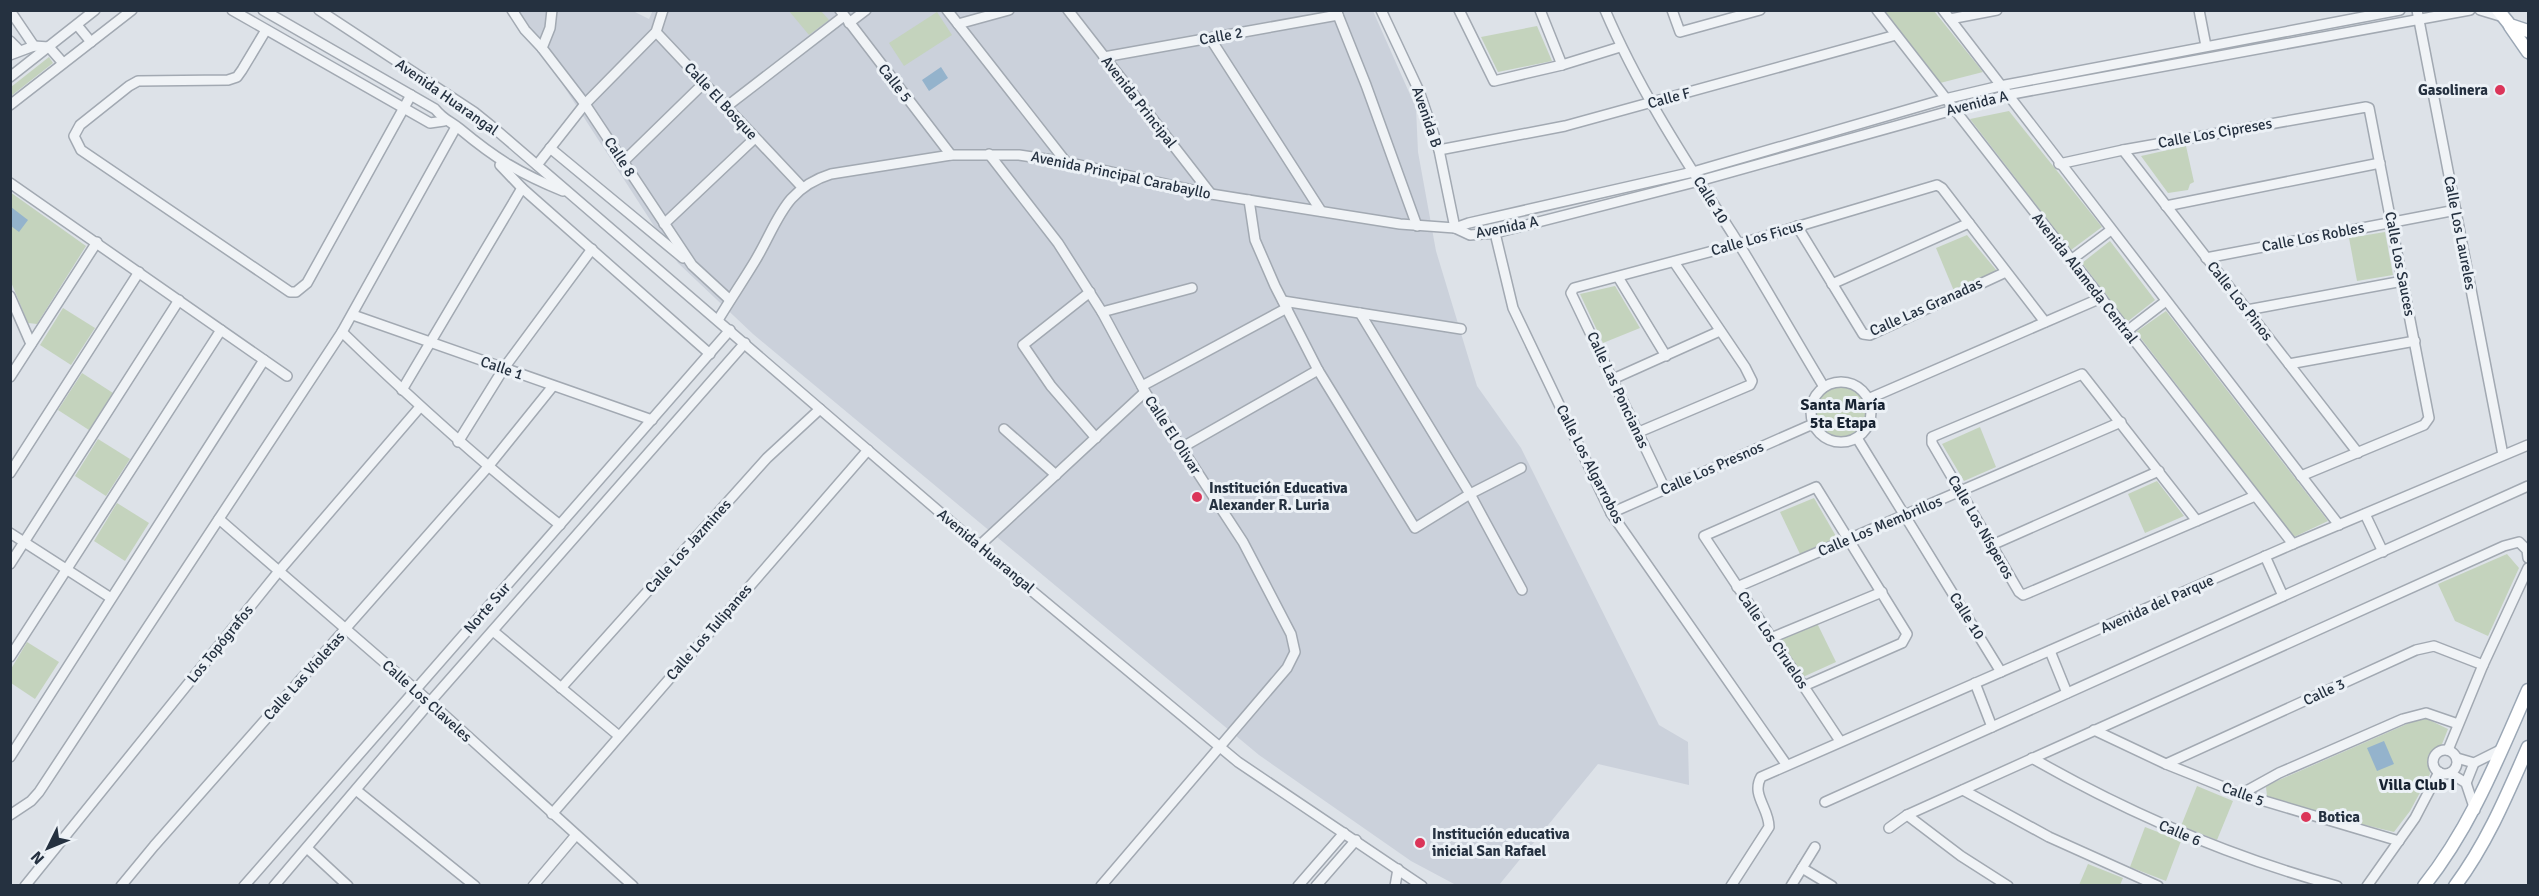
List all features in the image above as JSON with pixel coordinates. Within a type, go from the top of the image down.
[{"type":"main road","points":[[2502,17],[2529,31]]},
{"type":"main road","points":[[2502,17],[2529,52]]},
{"type":"main road","points":[[2424,885],[2448,856],[2475,810],[2529,690]]},
{"type":"main road","points":[[2455,885],[2490,832],[2529,747]]},
{"type":"main road","points":[[2448,856],[2447,866],[2451,871],[2460,873],[2466,870]]},
{"type":"street","points":[[10,76],[95,10]]},
{"type":"street","points":[[10,105],[132,10]]},
{"type":"street","name":"Avenida Huarangal","points":[[232,10],[430,123],[444,121]]},
{"type":"street","name":"Avenida Huarangal","points":[[262,10],[435,109],[444,121],[524,175],[568,193]]},
{"type":"street","name":"Avenida Huarangal","points":[[320,10],[474,112],[979,546],[1256,776],[1422,885]]},
{"type":"street","name":"Calle 8","points":[[512,10],[525,30],[542,48],[585,104],[692,265],[730,300]]},
{"type":"street","points":[[542,48],[550,28],[552,10]]},
{"type":"street","points":[[537,165],[585,104],[656,32],[663,10]]},
{"type":"street","points":[[726,107],[844,16],[866,10]]},
{"type":"street","points":[[948,10],[1066,162]]},
{"type":"street","points":[[958,24],[1009,10]]},
{"type":"street","name":"Avenida Principal","points":[[1068,10],[1211,194]]},
{"type":"street","name":"Avenida B","points":[[1380,10],[1419,91],[1439,150],[1455,228]]},
{"type":"street","points":[[1459,10],[1494,81],[1562,65],[1620,47]]},
{"type":"street","points":[[1540,10],[1562,65]]},
{"type":"street","name":"Calle 10","points":[[1605,10],[1620,47],[1650,103],[1739,244],[1824,387]]},
{"type":"street","points":[[1672,10],[1680,32],[1760,10]]},
{"type":"street","name":"Avenida Alameda Central","points":[[1877,10],[2293,544]]},
{"type":"street","points":[[1943,10],[2059,164],[2339,525]]},
{"type":"street","points":[[1950,19],[1997,10]]},
{"type":"street","points":[[2199,10],[2206,46]]},
{"type":"street","name":"Avenida A","points":[[1455,228],[1693,172],[1945,99],[2000,86],[2400,10]]},
{"type":"street","name":"Avenida A","points":[[1455,228],[1470,235],[1495,233],[1715,177],[2007,95],[2418,15],[2470,10]]},
{"type":"street","points":[[2480,10],[2502,17]]},
{"type":"street","points":[[1337,13],[1417,226]]},
{"type":"street","name":"Calle 2","points":[[1104,57],[1337,13]]},
{"type":"street","points":[[14,15],[34,46]]},
{"type":"street","name":"Calle Los Laureles","points":[[2418,15],[2503,455]]},
{"type":"street","name":"Calle 5","points":[[844,16],[951,155]]},
{"type":"street","points":[[77,25],[91,42]]},
{"type":"street","points":[[266,30],[237,77],[228,80],[138,81],[80,124],[74,136],[81,150],[283,289],[297,292],[307,283],[411,95]]},
{"type":"street","name":"Calle El Bosque","points":[[656,32],[802,187]]},
{"type":"street","name":"Calle F","points":[[1439,150],[1565,126],[1896,35]]},
{"type":"street","points":[[1210,38],[1321,211]]},
{"type":"street","points":[[10,41],[19,50]]},
{"type":"street","points":[[10,55],[34,46],[49,47],[63,63]]},
{"type":"street","points":[[623,162],[704,83]]},
{"type":"street","name":"Calle Los Cipreses","points":[[2059,164],[2123,150],[2366,107],[2370,110]]},
{"type":"street","name":"Calle Los Sauces","points":[[2358,453],[2424,425],[2429,417],[2370,110]]},
{"type":"street","points":[[10,815],[32,801],[39,792],[342,332],[456,127]]},
{"type":"street","points":[[664,224],[756,138]]},
{"type":"street","points":[[550,148],[692,265]]},
{"type":"street","name":"Calle Los Pinos","points":[[2123,150],[2358,453]]},
{"type":"street","points":[[486,151],[522,188],[710,354]]},
{"type":"street","name":"Calle El Olivar","points":[[989,154],[1058,243],[1090,292],[1144,389],[1243,542],[1291,634],[1295,652],[1287,668],[1220,747]]},
{"type":"street","name":"Avenida Principal Carabayllo","points":[[718,320],[756,261],[782,210],[802,187],[814,179],[831,174],[951,155],[1019,155],[1066,162],[1211,194],[1417,226],[1455,228]]},
{"type":"street","points":[[2166,206],[2380,163]]},
{"type":"street","points":[[1709,197],[1711,184],[1715,177]]},
{"type":"street","points":[[10,183],[287,376]]},
{"type":"street","name":"Calle Los Ficus","points":[[1572,290],[1739,244],[1936,185],[1942,188],[1969,223]]},
{"type":"street","points":[[402,390],[522,188]]},
{"type":"street","points":[[1250,200],[1255,240],[1285,305],[1318,370],[1415,528],[1470,494],[1521,468]]},
{"type":"street","name":"Calle Los Robles","points":[[2206,258],[2456,210]]},
{"type":"street","points":[[1832,284],[1969,223],[2045,322]]},
{"type":"street","name":"Calle Las Granadas","points":[[1797,226],[1863,334],[1867,335],[2006,272]]},
{"type":"street","points":[[2071,260],[2111,230]]},
{"type":"street","name":"Calle Los Algarrobos","points":[[1495,233],[1513,308],[1611,513],[1786,764]]},
{"type":"street","points":[[10,377],[97,242]]},
{"type":"street","points":[[458,441],[504,368],[592,249]]},
{"type":"street","points":[[1639,432],[1750,385],[1751,377],[1674,262]]},
{"type":"street","points":[[10,473],[139,272]]},
{"type":"street","points":[[1618,277],[1666,356]]},
{"type":"street","points":[[2247,310],[2403,281]]},
{"type":"street","points":[[1102,312],[1192,288]]},
{"type":"street","name":"Calle Las Poncianas","points":[[1572,290],[1665,489]]},
{"type":"street","points":[[1090,292],[1023,345],[1051,386],[1096,438]]},
{"type":"street","points":[[10,296],[31,344]]},
{"type":"street","points":[[1868,399],[2101,298]]},
{"type":"street","points":[[10,564],[179,300]]},
{"type":"street","points":[[2127,331],[2166,301]]},
{"type":"street","points":[[979,546],[1096,438],[1144,389],[1285,305],[1360,313],[1461,329]]},
{"type":"street","points":[[1360,313],[1470,494],[1521,590]]},
{"type":"street","name":"Calle 1","points":[[352,315],[652,420]]},
{"type":"street","points":[[10,657],[221,330]]},
{"type":"street","name":"Norte Sur","points":[[244,885],[730,330]]},
{"type":"street","points":[[1613,379],[1720,331]]},
{"type":"street","points":[[342,332],[488,468],[560,525]]},
{"type":"street","points":[[2289,364],[2415,341]]},
{"type":"street","name":"Norte Sur","points":[[274,885],[430,702],[745,343]]},
{"type":"street","points":[[10,757],[264,360]]},
{"type":"street","points":[[1181,448],[1318,370]]},
{"type":"street","name":"Calle Los Nísperos","points":[[2121,422],[2085,376],[2077,374],[1932,437],[1932,443],[1960,492],[2019,592],[2023,595],[2255,496]]},
{"type":"street","points":[[1833,383],[1854,384],[1868,399],[1871,408],[1869,425],[1857,438],[1847,442],[1827,439],[1818,432],[1813,424],[1810,414],[1812,403],[1816,394],[1824,387],[1833,383]]},
{"type":"street","name":"Calle Las Violetas","points":[[121,885],[488,468],[553,386]]},
{"type":"street","name":"Los Topógrafos","points":[[25,885],[279,571],[420,407]]},
{"type":"street","name":"Calle Los Jazmines","points":[[561,688],[767,458],[820,409]]},
{"type":"street","points":[[2121,422],[2196,521]]},
{"type":"street","name":"Calle Los Membrillos","points":[[1737,587],[2121,422]]},
{"type":"street","name":"Calle Los Presnos","points":[[1611,513],[1813,424]]},
{"type":"street","points":[[1004,429],[1056,475]]},
{"type":"street","name":"Calle 10","points":[[1857,438],[2001,672]]},
{"type":"street","name":"Avenida del Parque","points":[[1731,885],[1769,827],[1769,817],[1758,796],[1757,784],[1761,777],[1786,764],[2265,556],[2529,445]]},
{"type":"street","name":"Calle Los Tulipanes","points":[[552,814],[868,450]]},
{"type":"street","points":[[2301,476],[2358,453]]},
{"type":"street","points":[[1992,545],[2158,471]]},
{"type":"street","points":[[1825,802],[2529,486]]},
{"type":"street","name":"Calle Los Ciruelos","points":[[1840,741],[1705,538],[1705,534],[1814,488],[1818,489],[1850,539]]},
{"type":"street","points":[[2365,514],[2383,552]]},
{"type":"street","name":"Calle Los Claveles","points":[[219,519],[430,702],[633,885]]},
{"type":"street","points":[[10,533],[111,598]]},
{"type":"street","points":[[1804,686],[1902,643],[1906,634],[1850,539]]},
{"type":"street","points":[[1889,828],[1907,815],[2504,546],[2519,542],[2527,550],[2529,558]]},
{"type":"street","points":[[2265,556],[2283,596]]},
{"type":"street","points":[[2448,750],[2483,665],[2529,568]]},
{"type":"street","points":[[1771,638],[1881,591]]},
{"type":"street","points":[[493,631],[619,736]]},
{"type":"street","name":"Calle 3","points":[[2166,764],[2416,650],[2434,646],[2483,665]]},
{"type":"street","points":[[2050,651],[2067,693]]},
{"type":"street","points":[[1975,683],[1992,727]]},
{"type":"street","points":[[2241,794],[2279,773],[2403,719],[2426,713],[2458,724]]},
{"type":"street","name":"Calle 5","points":[[2094,730],[2166,764],[2241,794],[2399,841]]},
{"type":"street","points":[[1101,885],[1220,747]]},
{"type":"street","points":[[2466,783],[2474,763],[2502,749]]},
{"type":"street","points":[[2474,763],[2457,758],[2448,750],[2441,751],[2434,759],[2434,766],[2439,772],[2450,773],[2466,783],[2475,810]]},
{"type":"street","name":"Calle 6","points":[[2032,758],[2094,793],[2159,824],[2225,851],[2293,874],[2337,885]]},
{"type":"street","points":[[2450,773],[2457,766],[2457,758]]},
{"type":"street","points":[[2367,885],[2415,818],[2439,772]]},
{"type":"street","points":[[356,789],[475,885]]},
{"type":"street","points":[[1963,790],[2049,837],[2158,885]]},
{"type":"street","points":[[1907,815],[1961,856],[2008,885]]},
{"type":"street","points":[[1298,885],[1344,833]]},
{"type":"street","points":[[533,885],[576,835]]},
{"type":"street","points":[[1316,885],[1356,840]]},
{"type":"street","points":[[1791,885],[1815,847]]},
{"type":"street","points":[[307,848],[348,885]]},
{"type":"street","points":[[1802,868],[1832,885]]},
{"type":"street","points":[[1395,885],[1398,869]]},
{"type":"shaded area","points":[[653,10],[1373,11],[1416,108],[1418,152],[1436,251],[1477,386],[1521,448],[1659,725],[1688,742],[1689,785],[1598,764],[1499,885],[1456,885],[1411,861],[1259,755],[753,334],[678,263],[515,11],[633,11],[649,19]]},
{"type":"green space","points":[[789,11],[821,11],[829,20],[809,35]]},
{"type":"green space","points":[[1885,11],[1934,11],[1983,72],[1940,83]]},
{"type":"green space","points":[[937,12],[952,35],[904,66],[889,43]]},
{"type":"green space","points":[[1537,26],[1552,61],[1498,72],[1481,37]]},
{"type":"green space","points":[[49,57],[53,63],[11,96],[11,87]]},
{"type":"green space","points":[[2009,111],[2102,227],[2071,250],[1970,119]]},
{"type":"green space","points":[[2186,146],[2194,182],[2190,184],[2188,190],[2168,193],[2141,156]]},
{"type":"green space","points":[[10,192],[86,246],[37,324],[28,323],[11,282]]},
{"type":"green space","points":[[2385,232],[2393,275],[2357,281],[2349,238]]},
{"type":"green space","points":[[1967,235],[1997,271],[1954,291],[1936,248]]},
{"type":"green space","points":[[2110,241],[2155,300],[2127,322],[2082,263]]},
{"type":"green space","points":[[1615,286],[1640,328],[1603,343],[1580,294]]},
{"type":"green space","points":[[63,308],[95,328],[71,365],[40,345]]},
{"type":"green space","points":[[2166,311],[2328,521],[2294,537],[2136,332]]},
{"type":"green space","points":[[82,373],[113,393],[89,430],[58,410]]},
{"type":"green space","points":[[1841,387],[1850,389],[1861,398],[1866,412],[1864,421],[1855,432],[1841,437],[1832,435],[1821,426],[1816,412],[1818,403],[1827,392]]},
{"type":"green space","points":[[1980,427],[1996,467],[1964,481],[1942,444]]},
{"type":"green space","points":[[98,439],[130,459],[106,496],[75,476]]},
{"type":"green space","points":[[2157,481],[2184,516],[2145,533],[2128,494]]},
{"type":"green space","points":[[1814,498],[1837,538],[1800,554],[1780,512]]},
{"type":"green space","points":[[117,503],[149,523],[125,561],[94,541]]},
{"type":"green space","points":[[2507,554],[2519,568],[2488,636],[2455,621],[2438,584]]},
{"type":"green space","points":[[1816,621],[1836,662],[1803,677],[1774,638]]},
{"type":"green space","points":[[27,642],[59,662],[35,699],[11,683],[11,669]]},
{"type":"green space","points":[[2423,717],[2448,729],[2442,744],[2428,755],[2430,774],[2410,811],[2394,832],[2328,816],[2267,796],[2266,787],[2270,784]]},
{"type":"green space","points":[[2197,786],[2233,801],[2217,840],[2181,826]]},
{"type":"green space","points":[[2145,827],[2181,841],[2166,881],[2130,867]]},
{"type":"green space","points":[[2088,864],[2123,878],[2120,885],[2079,885]]},
{"type":"water","points":[[941,67],[948,78],[929,91],[922,80]]},
{"type":"water","points":[[11,207],[28,220],[19,232],[11,226]]},
{"type":"water","points":[[2384,741],[2394,764],[2377,771],[2367,748]]},
{"type":"place","name":"Gasolinera","points":[[2500,90]]},
{"type":"place","name":"Institución Educativa Alexander R. Luria","points":[[1197,497]]},
{"type":"place","name":"Botica","points":[[2306,817]]},
{"type":"place","name":"Institución educativa inicial San Rafael","points":[[1420,843]]},
{"type":"district","name":"Santa María 5ta Etapa","points":[[1843,413]]},
{"type":"district","name":"Villa Club I","points":[[2417,784]]}]
